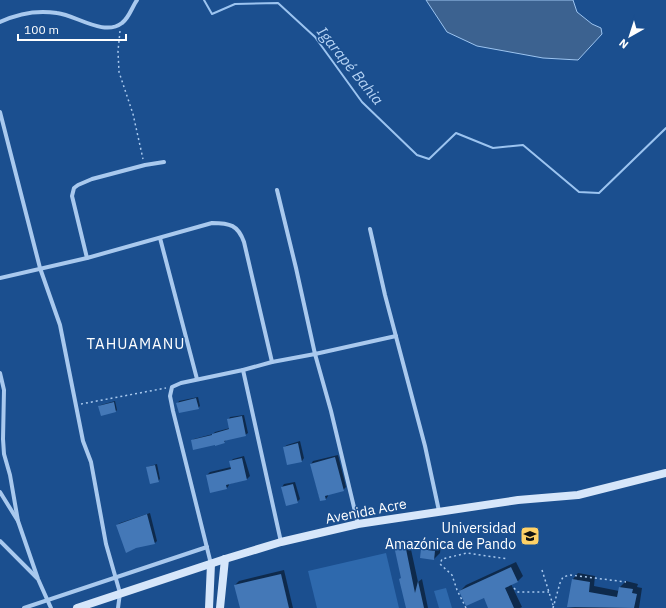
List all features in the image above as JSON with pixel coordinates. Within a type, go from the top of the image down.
[{"type":"main road","name":"Avenida Acre","points":[[77,608],[281,542],[358,524],[518,500],[578,495],[666,473]]},
{"type":"main road","points":[[220,608],[225,559]]},
{"type":"main road","points":[[209,608],[211,564]]},
{"type":"street","points":[[0,22],[18,16],[44,12],[64,14],[99,27],[112,28],[121,24],[137,0]]},
{"type":"street","points":[[0,112],[40,268],[60,325],[83,440],[91,462],[106,544],[120,593],[118,608]]},
{"type":"street","points":[[86,258],[72,196],[74,188],[92,179],[144,165],[164,162]]},
{"type":"street","points":[[277,190],[315,354],[331,411],[358,524]]},
{"type":"street","points":[[0,278],[86,258],[212,223],[229,224],[238,230],[244,242],[272,362]]},
{"type":"street","points":[[370,229],[396,336],[426,446],[439,512]]},
{"type":"street","points":[[160,238],[197,379]]},
{"type":"street","points":[[211,564],[173,411],[170,396],[172,387],[197,379],[396,336]]},
{"type":"street","points":[[243,370],[281,542]]},
{"type":"street","points":[[0,373],[4,390],[4,447],[18,522],[38,579],[52,608]]},
{"type":"street","points":[[0,492],[18,522]]},
{"type":"street","points":[[0,541],[38,579]]},
{"type":"street","points":[[24,608],[207,547]]},
{"type":"path","points":[[121,24],[118,51],[119,72],[132,114],[144,165]]},
{"type":"path","points":[[76,405],[172,387]]},
{"type":"path","points":[[466,608],[452,575],[440,564],[442,559],[466,554],[508,559]]},
{"type":"path","points":[[542,570],[554,607]]},
{"type":"path","points":[[554,607],[563,577],[570,575],[626,582]]},
{"type":"path","points":[[514,588],[518,592],[549,592]]},
{"type":"shaded area","points":[[426,0],[573,0],[577,12],[592,24],[601,28],[602,34],[578,60],[543,58],[477,46],[447,32]]},
{"type":"shaded area","points":[[386,553],[399,608],[317,608],[308,571]]},
{"type":"shaded area","points":[[446,588],[452,608],[439,608],[434,591]]},
{"type":"building","points":[[196,398],[199,409],[179,413],[176,403]]},
{"type":"building","points":[[114,402],[116,412],[101,416],[98,406]]},
{"type":"building","points":[[242,416],[246,436],[224,441],[225,443],[215,446],[193,450],[191,440],[229,429],[227,419]]},
{"type":"building","points":[[298,443],[302,462],[287,465],[283,447]]},
{"type":"building","points":[[335,457],[344,491],[325,496],[326,500],[320,501],[310,464]]},
{"type":"building","points":[[242,458],[247,480],[226,485],[227,489],[210,493],[206,475],[231,469],[229,461]]},
{"type":"building","points":[[155,465],[159,482],[150,484],[146,467]]},
{"type":"building","points":[[293,484],[298,503],[286,506],[281,487]]},
{"type":"building","points":[[147,514],[155,544],[136,548],[126,553],[116,525]]},
{"type":"building","points":[[405,544],[415,593],[418,581],[424,608],[406,608],[399,579],[401,578],[394,546]]},
{"type":"building","points":[[421,549],[435,551],[434,560],[420,558]]},
{"type":"building","points":[[511,567],[518,582],[505,588],[514,608],[488,608],[484,598],[466,606],[459,591]]},
{"type":"building","points":[[281,574],[289,608],[240,608],[234,585]]},
{"type":"building","points":[[572,579],[590,582],[589,592],[617,597],[619,587],[633,589],[632,593],[637,594],[634,608],[567,607]]},
{"type":"waterway","name":"Igarapé Bahia","points":[[204,0],[212,14],[235,4],[278,3],[315,37],[362,102],[417,155],[429,159],[456,133],[493,148],[523,145],[579,192],[599,193],[666,128]]},
{"type":"place","name":"Universidad Amazónica de Pando","points":[[530,536]]},
{"type":"district","name":"TAHUAMANU","points":[[136,344]]}]
